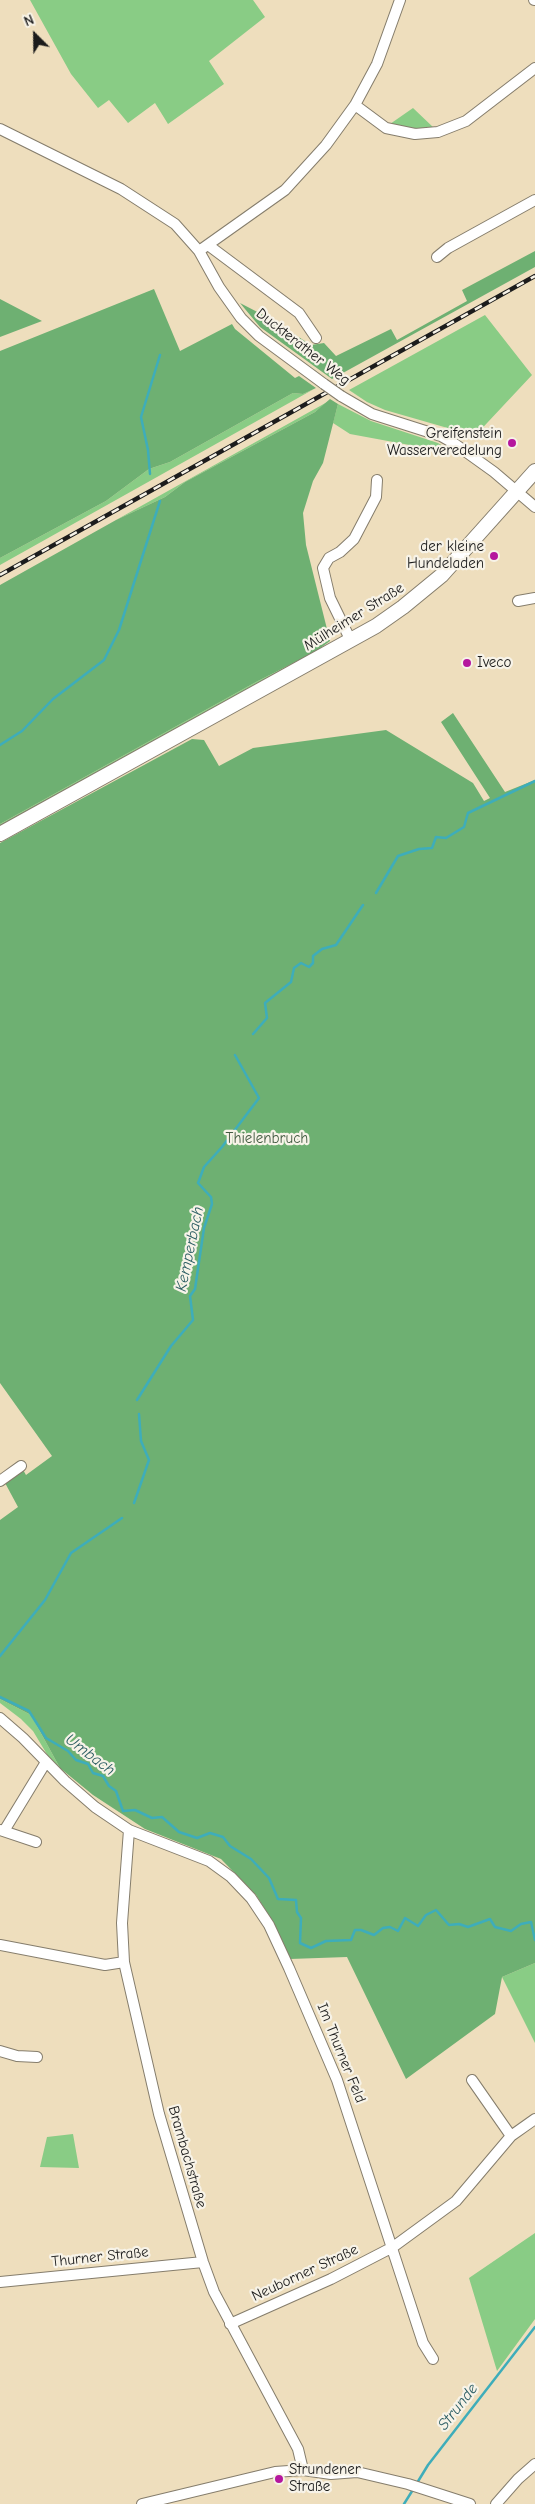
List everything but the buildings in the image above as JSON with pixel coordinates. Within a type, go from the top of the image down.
[{"type":"main road","name":"Mülheimer Straße","points":[[0,834],[351,641],[403,607],[426,589],[535,471]]},
{"type":"street","points":[[204,248],[285,190],[301,174],[355,105],[377,64],[400,0]]},
{"type":"street","points":[[355,105],[386,128],[415,134],[438,132],[466,120],[535,68]]},
{"type":"street","name":"Duckterather Weg","points":[[0,129],[100,178],[150,206],[204,248],[299,313],[316,338]]},
{"type":"street","points":[[437,257],[448,248],[535,200]]},
{"type":"street","name":"Duckterather Weg","points":[[204,248],[219,287],[241,318],[258,336],[341,396],[372,414],[441,436],[473,455],[535,507]]},
{"type":"street","points":[[351,641],[330,598],[323,568],[329,558],[340,552],[354,539],[376,497],[377,480]]},
{"type":"street","points":[[518,601],[535,598]]},
{"type":"street","points":[[0,1481],[21,1466]]},
{"type":"street","name":"Im Thurner Feld","points":[[0,1718],[95,1807],[129,1830],[209,1861],[231,1877],[245,1891],[268,1924],[337,2080],[423,2343],[433,2359]]},
{"type":"street","points":[[36,1842],[2,1830],[46,1762]]},
{"type":"street","name":"Brambachstraße","points":[[129,1830],[122,1923],[124,1962],[159,2114],[202,2262],[214,2292],[298,2449],[303,2470]]},
{"type":"street","points":[[0,1945],[105,1965],[124,1962]]},
{"type":"street","points":[[0,2051],[16,2056],[37,2057]]},
{"type":"street","points":[[472,2080],[511,2136]]},
{"type":"street","name":"Neuborner Straße","points":[[230,2324],[332,2279],[392,2247],[456,2201],[511,2136],[535,2119]]},
{"type":"street","name":"Thurner Straße","points":[[0,2282],[202,2262]]},
{"type":"street","points":[[489,2504],[497,2501],[535,2464]]},
{"type":"street","points":[[142,2504],[275,2472],[303,2470],[331,2474],[357,2472],[408,2484],[470,2504]]},
{"type":"green space","points":[[30,0],[253,0],[265,17],[209,61],[224,84],[168,124],[155,103],[128,123],[109,100],[98,108],[71,74]]},
{"type":"green space","points":[[413,108],[434,128],[410,128],[390,124]]},
{"type":"green space","points":[[535,251],[535,267],[332,379],[260,327],[240,303],[269,318],[311,345],[324,343],[336,356],[391,329],[397,340],[467,301],[462,290]]},
{"type":"green space","points":[[154,289],[180,351],[232,324],[235,329],[295,378],[299,376],[316,388],[303,394],[293,393],[170,462],[149,469],[106,501],[0,558],[0,351]]},
{"type":"green space","points":[[0,299],[42,321],[0,337]]},
{"type":"green space","points":[[485,315],[532,375],[473,438],[465,433],[385,410],[367,402],[349,390]]},
{"type":"green space","points":[[314,389],[0,565],[0,558],[106,501],[149,469],[170,462],[293,393],[303,394]]},
{"type":"green space","points":[[330,399],[338,404],[323,463],[313,481],[303,513],[306,545],[330,641],[315,652],[256,682],[0,824],[0,585],[116,520],[165,497],[185,482],[315,412]]},
{"type":"green space","points":[[329,401],[315,412],[185,482],[165,497],[116,520]]},
{"type":"green space","points":[[338,404],[371,421],[438,443],[448,449],[442,451],[350,434],[333,423]]},
{"type":"green space","points":[[315,652],[0,829],[0,824],[256,682]]},
{"type":"green space","name":"Thielenbruch","points":[[453,713],[505,792],[535,780],[535,1963],[502,1977],[495,2014],[406,2079],[347,1957],[290,1959],[273,1922],[256,1895],[221,1859],[145,1829],[93,1795],[60,1768],[31,1715],[0,1699],[0,1520],[18,1507],[4,1481],[22,1468],[26,1475],[52,1456],[0,1383],[0,843],[192,739],[204,740],[219,766],[253,748],[386,730],[473,783],[484,801],[490,798],[441,722]]},
{"type":"green space","points":[[0,1699],[31,1715],[60,1768],[48,1756],[33,1731],[0,1703]]},
{"type":"green space","points":[[535,1963],[535,2043],[502,1977]]},
{"type":"green space","points":[[73,2134],[79,2168],[40,2167],[47,2137]]},
{"type":"green space","points":[[535,2233],[535,2319],[497,2371],[469,2278]]},
{"type":"waterway","points":[[150,474],[148,450],[141,417],[160,355]]},
{"type":"waterway","points":[[0,745],[22,731],[53,699],[104,660],[119,630],[160,501]]},
{"type":"waterway","name":"Kemperbach","points":[[376,893],[398,856],[419,849],[432,848],[436,837],[446,838],[464,827],[468,813],[535,781]]},
{"type":"waterway","name":"Kemperbach","points":[[253,1034],[267,1018],[265,1003],[291,982],[294,968],[301,963],[309,967],[313,963],[313,956],[322,949],[336,945],[363,905]]},
{"type":"waterway","name":"Kemperbach","points":[[137,1400],[171,1346],[193,1320],[190,1296],[195,1289],[204,1228],[212,1204],[211,1197],[198,1183],[204,1167],[222,1147],[259,1098],[235,1055]]},
{"type":"waterway","name":"Kemperbach","points":[[134,1503],[149,1460],[141,1441],[139,1414]]},
{"type":"waterway","name":"Kemperbach","points":[[0,1656],[45,1600],[71,1553],[122,1518]]},
{"type":"waterway","name":"Umbach","points":[[0,1697],[29,1711],[46,1738],[68,1751],[76,1760],[88,1764],[93,1773],[103,1776],[109,1786],[116,1791],[123,1811],[135,1810],[152,1818],[162,1817],[179,1832],[197,1838],[210,1833],[223,1837],[230,1846],[251,1859],[269,1878],[278,1899],[296,1900],[297,1912],[301,1918],[300,1943],[311,1948],[326,1941],[351,1940],[355,1930],[361,1930],[374,1935],[383,1928],[390,1927],[398,1931],[405,1918],[418,1926],[426,1915],[436,1910],[449,1925],[459,1924],[468,1927],[490,1919],[495,1927],[511,1931],[521,1924],[531,1922],[535,1940]]},
{"type":"waterway","name":"Strunde","points":[[417,2483],[428,2465],[535,2327]]},
{"type":"waterway","name":"Strunde","points":[[404,2504],[414,2488]]},
{"type":"railway","points":[[0,575],[535,276]]},
{"type":"place","name":"Greifenstein Wasserveredelung","points":[[512,443]]},
{"type":"place","name":"der kleine Hundeladen","points":[[494,556]]},
{"type":"place","name":"Iveco","points":[[467,663]]},
{"type":"place","name":"Strundener Straße","points":[[279,2479]]}]
